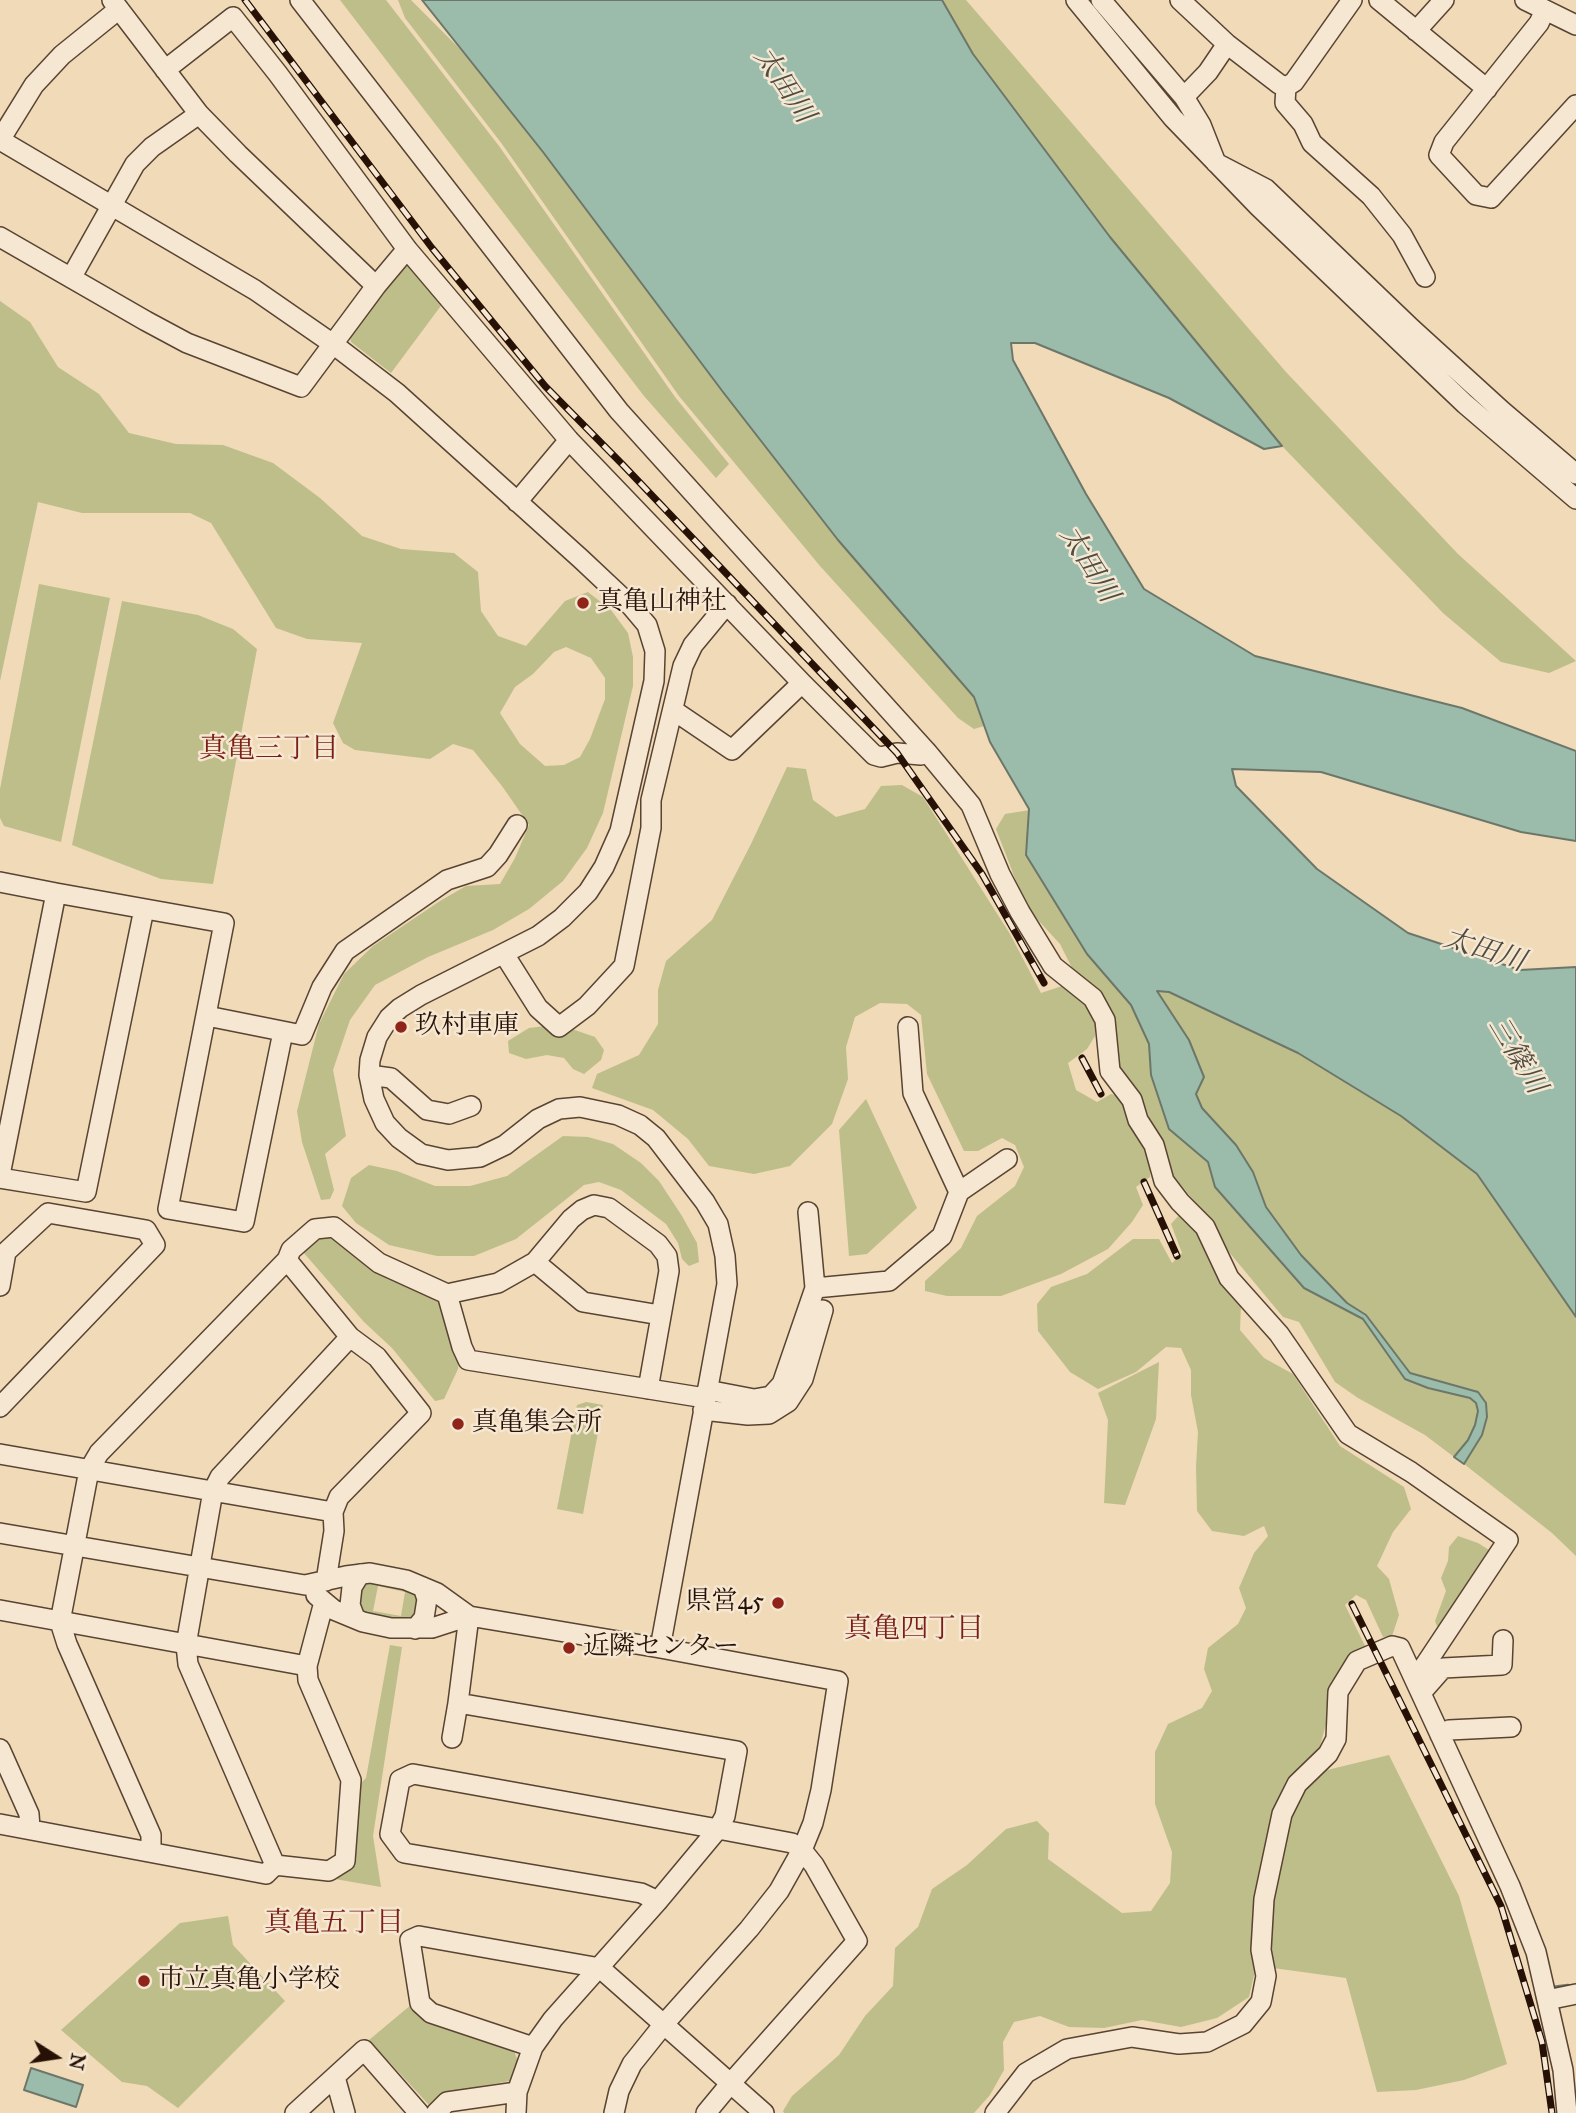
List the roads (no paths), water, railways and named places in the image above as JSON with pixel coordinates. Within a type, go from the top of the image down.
[{"type":"street","points":[[300,0],[619,411],[927,752],[971,805],[1000,874],[1053,966],[1093,998],[1105,1020],[1110,1071],[1132,1100],[1138,1120],[1154,1144],[1164,1181],[1205,1227],[1229,1278],[1279,1334],[1348,1434],[1411,1472],[1508,1541],[1418,1687]]},
{"type":"street","points":[[1076,0],[1173,118],[1259,207],[1465,404],[1576,499]]},
{"type":"street","points":[[1101,0],[1184,97],[1200,125],[1216,163],[1266,189],[1412,330],[1576,474]]},
{"type":"street","points":[[1181,0],[1227,44],[1286,87]]},
{"type":"street","points":[[1286,87],[1294,82],[1352,0]]},
{"type":"street","points":[[1379,0],[1486,89]]},
{"type":"street","points":[[1416,31],[1444,0]]},
{"type":"street","points":[[1525,0],[1576,25]]},
{"type":"street","points":[[376,286],[237,154],[199,114],[115,5],[34,85],[0,140],[255,290],[333,344],[397,393],[631,606],[647,625],[656,651],[654,681],[620,831],[604,867],[587,892],[562,918],[538,936],[400,1008],[377,1037],[370,1060],[369,1075],[374,1099],[385,1123],[399,1138],[421,1153],[448,1160],[481,1157],[505,1145],[538,1119],[559,1109],[580,1107],[618,1115],[640,1125],[656,1138],[705,1202],[718,1224],[725,1256],[727,1284],[660,1648]]},
{"type":"street","points":[[1545,10],[1539,23],[1444,142],[1439,155],[1476,195],[1491,198],[1576,105]]},
{"type":"street","points":[[165,70],[233,18],[278,74],[407,249],[569,440],[874,755],[921,755],[927,752]]},
{"type":"street","points":[[1184,97],[1208,72],[1227,44]]},
{"type":"street","points":[[1286,87],[1285,103],[1303,124],[1312,143],[1371,196],[1402,236],[1425,277]]},
{"type":"street","points":[[71,278],[135,164],[152,147],[199,114]]},
{"type":"street","points":[[0,237],[187,343],[301,387],[407,249]]},
{"type":"street","points":[[517,502],[569,440]]},
{"type":"street","points":[[504,954],[538,1008],[559,1027],[587,1006],[624,966],[652,828],[651,800],[683,666],[693,645],[727,604]]},
{"type":"street","points":[[673,710],[732,750],[802,683]]},
{"type":"street","points":[[207,1016],[302,1035],[322,987],[345,951],[447,880],[487,867],[517,825]]},
{"type":"street","points":[[0,882],[224,923],[168,1209],[244,1222],[283,1032]]},
{"type":"street","points":[[56,893],[0,1177],[86,1192],[144,909]]},
{"type":"street","points":[[908,1027],[913,1093],[959,1192]]},
{"type":"street","points":[[369,1075],[391,1078],[427,1110],[449,1114],[471,1107]]},
{"type":"street","points":[[815,1288],[889,1282],[942,1236],[959,1192],[1007,1158]]},
{"type":"street","points":[[151,1851],[151,1835],[67,1644],[60,1622],[89,1471],[99,1452],[287,1260],[291,1250],[315,1229],[334,1227],[379,1263],[447,1294],[498,1283],[535,1262],[571,1219],[582,1210],[594,1205],[609,1208],[658,1244],[667,1256],[669,1271],[648,1389]]},
{"type":"street","points":[[447,1294],[468,1360],[705,1399],[754,1399],[771,1396],[782,1384],[789,1367],[815,1288],[808,1212]]},
{"type":"street","points":[[0,1286],[6,1252],[48,1213],[146,1230],[155,1245],[0,1407]]},
{"type":"street","points":[[287,1260],[350,1336],[377,1357],[421,1413],[340,1497],[332,1512],[334,1531],[326,1581]]},
{"type":"street","points":[[535,1262],[583,1302],[660,1315]]},
{"type":"street","points":[[705,1399],[748,1415],[769,1414],[788,1402],[803,1378],[823,1311]]},
{"type":"street","points":[[275,1865],[188,1664],[186,1645],[199,1567],[219,1477],[350,1336]]},
{"type":"street","points":[[0,1454],[332,1512]]},
{"type":"street","points":[[0,1533],[305,1586],[370,1573],[406,1580],[437,1593],[469,1616],[838,1681],[821,1790],[813,1823],[802,1850],[779,1891],[764,1910],[632,2064],[614,2113]]},
{"type":"street","points":[[355,1618],[350,1605],[352,1587],[360,1574]]},
{"type":"street","points":[[305,1586],[334,1609],[391,1628],[432,1628],[469,1616]]},
{"type":"street","points":[[415,1629],[424,1618],[427,1599],[423,1587]]},
{"type":"street","points":[[275,1865],[329,1871],[345,1861],[351,1780],[308,1680],[307,1666],[324,1602]]},
{"type":"street","points":[[0,1610],[307,1666]]},
{"type":"street","points":[[452,1738],[469,1616]]},
{"type":"street","points":[[1418,1687],[1443,1668],[1502,1665],[1503,1640]]},
{"type":"street","points":[[995,2113],[1026,2073],[1067,2049],[1132,2037],[1179,2044],[1207,2042],[1242,2024],[1261,2002],[1266,1976],[1261,1950],[1264,1899],[1282,1814],[1297,1784],[1328,1754],[1336,1739],[1338,1692],[1357,1661],[1392,1646],[1400,1648],[1510,1886],[1536,1952],[1563,2070],[1567,2113]]},
{"type":"street","points":[[458,1703],[737,1751],[725,1816],[718,1829],[554,2019],[533,2047],[517,2092],[516,2113]]},
{"type":"street","points":[[1440,1735],[1449,1730],[1511,1727]]},
{"type":"street","points":[[0,1749],[29,1814],[30,1828]]},
{"type":"street","points":[[658,1901],[641,1893],[404,1853],[390,1834],[400,1780],[413,1774],[792,1843],[802,1850],[814,1865],[857,1941],[706,2113]]},
{"type":"street","points":[[0,1824],[266,1874],[275,1865]]},
{"type":"street","points":[[533,2047],[431,2013],[420,2003],[410,1940],[419,1936],[600,1968],[764,2113]]},
{"type":"street","points":[[1547,2000],[1576,1994]]},
{"type":"street","points":[[295,2113],[364,2050],[419,2113]]},
{"type":"street","points":[[335,2077],[345,2113]]},
{"type":"street","points":[[436,2113],[447,2102],[517,2092]]},
{"type":"water","points":[[422,0],[942,0],[973,54],[1110,237],[1282,446],[1264,449],[1169,398],[1035,343],[1011,343],[1013,360],[1086,494],[1144,589],[1255,656],[1462,708],[1576,751],[1576,841],[1521,832],[1321,772],[1232,769],[1236,786],[1317,869],[1408,933],[1520,970],[1576,967],[1576,1317],[1477,1174],[1401,1116],[1298,1053],[1169,992],[1157,991],[1189,1040],[1204,1077],[1196,1094],[1202,1108],[1236,1145],[1253,1172],[1266,1207],[1301,1255],[1347,1303],[1366,1315],[1410,1373],[1478,1392],[1486,1403],[1487,1417],[1482,1435],[1464,1464],[1454,1457],[1468,1440],[1475,1425],[1478,1411],[1476,1403],[1470,1398],[1428,1388],[1405,1379],[1363,1319],[1304,1288],[1215,1187],[1208,1162],[1169,1129],[1151,1075],[1149,1044],[1131,1005],[1087,954],[1026,855],[1029,809],[990,742],[974,697],[838,540],[543,152]]},
{"type":"water","points":[[31,2068],[83,2085],[76,2107],[24,2090]]},
{"type":"waterway","points":[[1550,1986],[1568,1986]]},
{"type":"railway","points":[[245,0],[432,248],[545,386],[897,753],[982,874],[1044,983]]},
{"type":"railway","points":[[1082,1058],[1101,1094]]},
{"type":"railway","points":[[1144,1182],[1177,1256]]},
{"type":"railway","points":[[1352,1604],[1501,1906],[1542,2042],[1552,2113]]},
{"type":"place","name":"真亀山神社","points":[[583,603]]},
{"type":"place","name":"玖村車庫","points":[[401,1027]]},
{"type":"place","name":"真亀集会所","points":[[458,1424]]},
{"type":"place","name":"県営45","points":[[778,1603]]},
{"type":"place","name":"近隣センター","points":[[569,1648]]},
{"type":"place","name":"市立真亀小学校","points":[[144,1981]]},
{"type":"district","name":"真亀三丁目","points":[[269,750]]},
{"type":"district","name":"真亀四丁目","points":[[914,1630]]},
{"type":"district","name":"真亀五丁目","points":[[334,1924]]},
{"type":"water label","name":"太田川","points":[[783,86]]},
{"type":"water label","name":"太田川","points":[[1088,565]]},
{"type":"water label","name":"太田川","points":[[1484,951]]},
{"type":"water label","name":"三篠川","points":[[1516,1056]]}]
